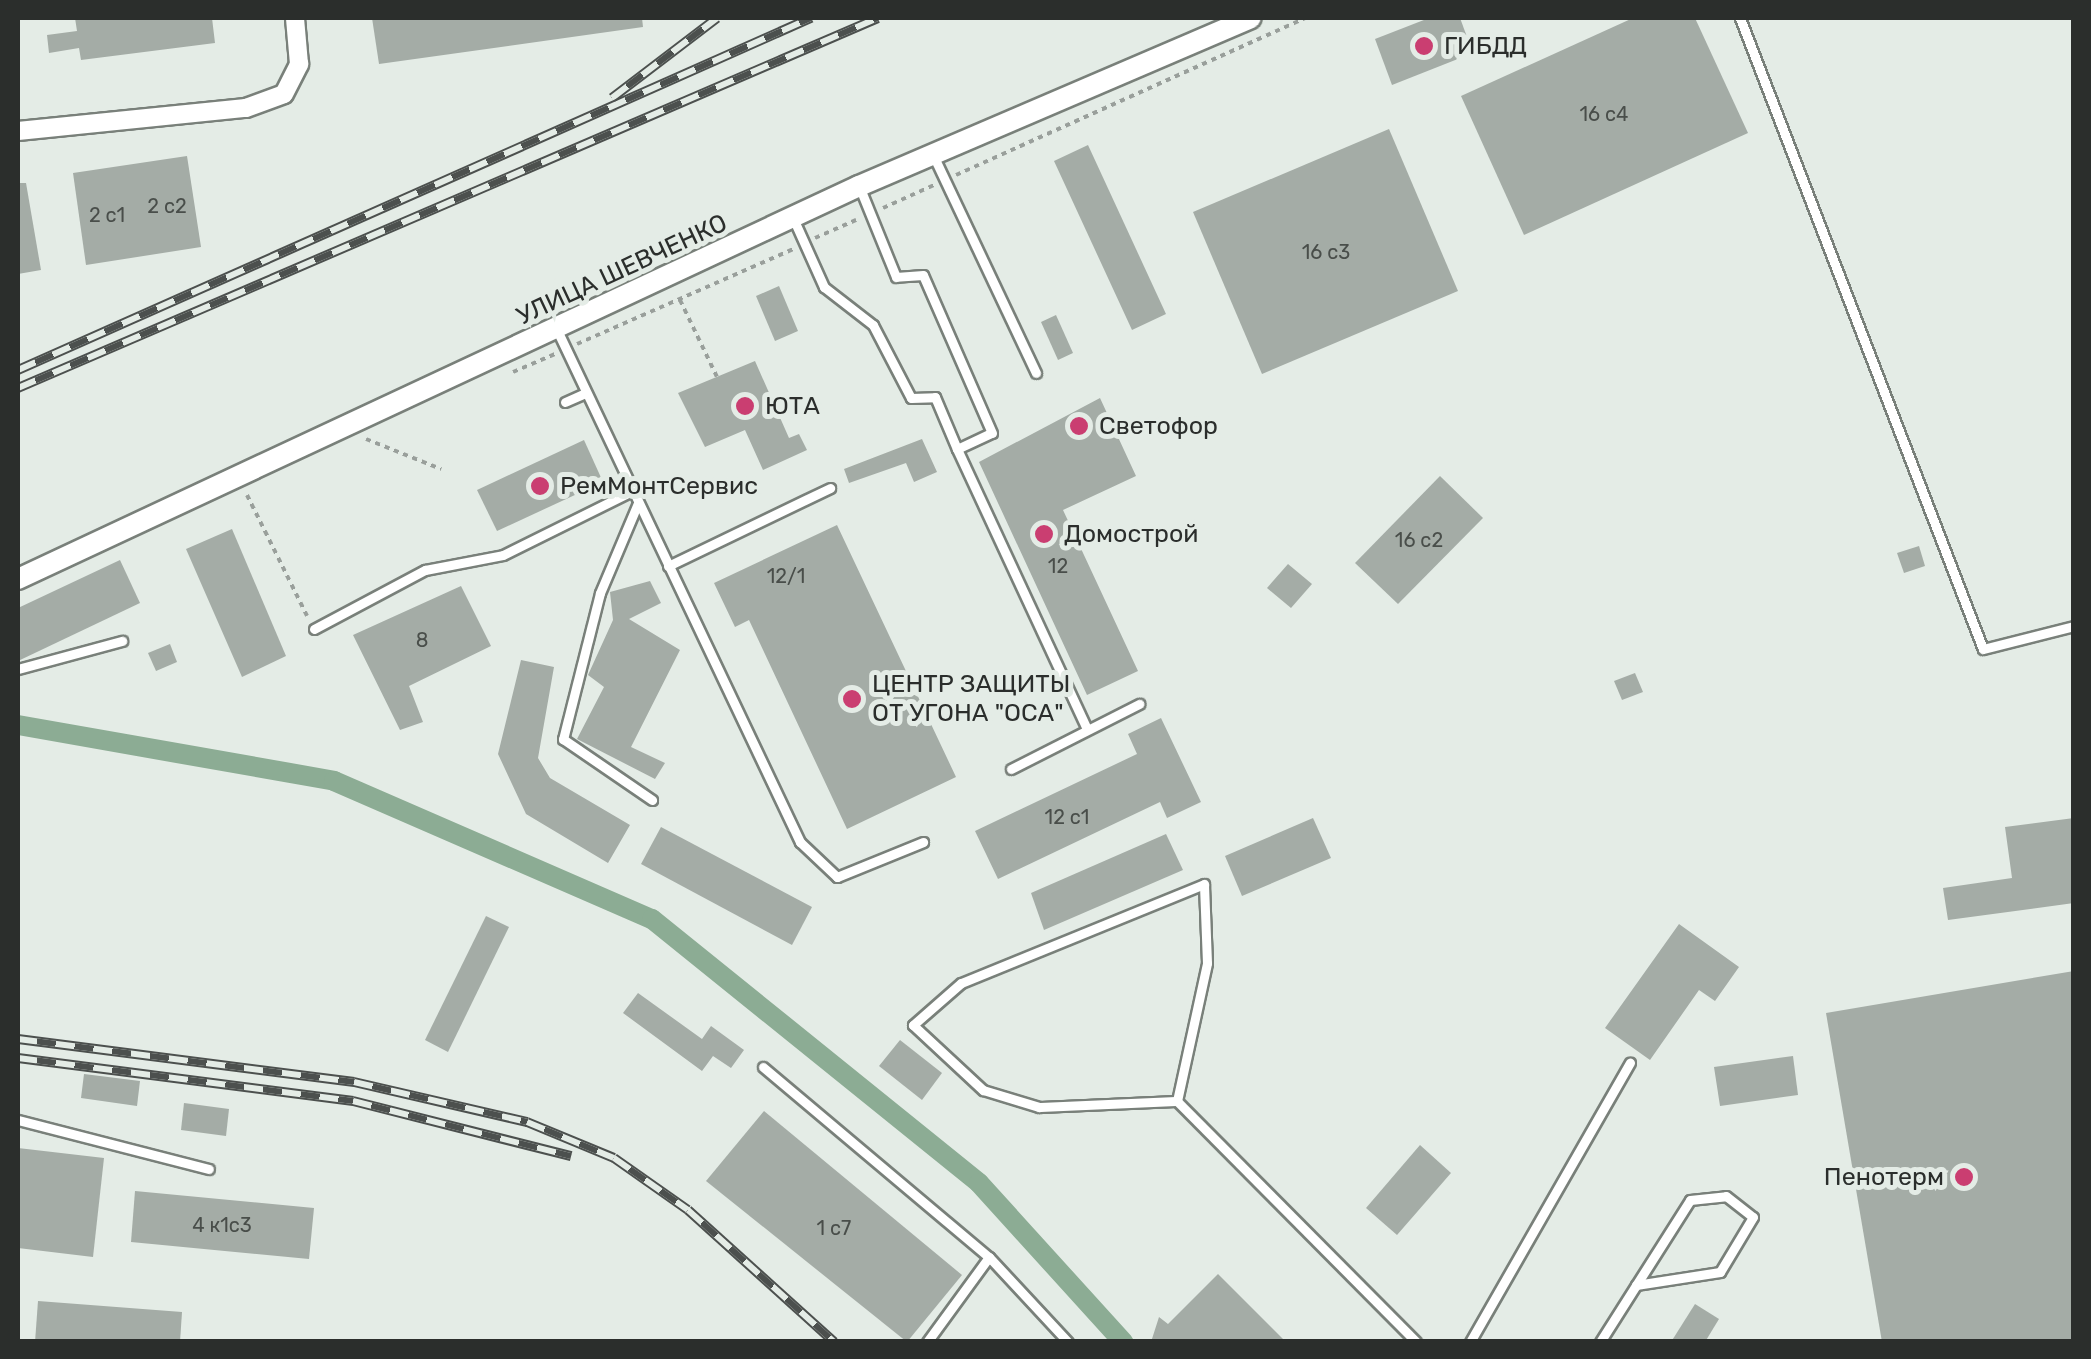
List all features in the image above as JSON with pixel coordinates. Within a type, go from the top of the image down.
[{"type":"street","points":[[18,131],[246,108],[284,94],[299,64],[295,18]]},
{"type":"street","name":"УЛИЦА ШЕВЧЕНКО","points":[[18,578],[860,186],[1252,18]]},
{"type":"lane","points":[[1740,18],[1982,649],[2074,626]]},
{"type":"lane","points":[[933,155],[1036,373]]},
{"type":"lane","points":[[860,186],[896,277],[924,275],[992,433],[957,449]]},
{"type":"lane","points":[[793,218],[824,287],[873,325],[911,398],[935,397],[1087,729]]},
{"type":"lane","points":[[556,327],[800,842],[837,877],[923,842]]},
{"type":"lane","points":[[566,402],[585,393]]},
{"type":"lane","points":[[668,566],[830,488]]},
{"type":"lane","points":[[314,630],[425,570],[503,555],[632,492]]},
{"type":"lane","points":[[638,503],[600,593],[563,740],[652,800]]},
{"type":"lane","points":[[18,669],[122,641]]},
{"type":"lane","points":[[1011,769],[1138,704]]},
{"type":"lane","points":[[1177,1101],[1207,963],[1204,884],[961,983],[913,1026],[983,1090],[1040,1107],[1177,1101],[1416,1342]]},
{"type":"lane","points":[[1470,1342],[1630,1063]]},
{"type":"lane","points":[[763,1067],[989,1257],[1068,1342]]},
{"type":"lane","points":[[18,1120],[209,1169]]},
{"type":"lane","points":[[1600,1342],[1636,1284],[1690,1200],[1726,1196],[1753,1216],[1720,1272],[1636,1284]]},
{"type":"lane","points":[[926,1342],[989,1257]]},
{"type":"path","points":[[497,379],[1304,18]]},
{"type":"path","points":[[680,299],[717,377]]},
{"type":"path","points":[[378,430],[362,437],[441,469]]},
{"type":"path","points":[[230,497],[261,483]]},
{"type":"path","points":[[244,491],[314,630]]},
{"type":"building","points":[[75,18],[212,18],[215,43],[81,60],[79,48],[49,53],[47,35],[77,31]]},
{"type":"building","points":[[372,18],[642,18],[643,27],[379,64]]},
{"type":"building","name":"ГИБДД","points":[[1429,18],[1460,18],[1473,53],[1392,85],[1375,39]]},
{"type":"building","points":[[1633,18],[1695,18],[1748,133],[1524,235],[1461,96]]},
{"type":"building","points":[[1389,129],[1458,291],[1262,374],[1193,212]]},
{"type":"building","points":[[1088,145],[1166,314],[1132,330],[1054,161]]},
{"type":"building","points":[[187,156],[201,247],[86,265],[73,173]]},
{"type":"building","points":[[18,183],[26,183],[41,270],[18,274]]},
{"type":"building","points":[[779,286],[798,331],[775,341],[756,296]]},
{"type":"building","points":[[1056,315],[1073,353],[1058,360],[1041,322]]},
{"type":"building","points":[[755,361],[789,438],[799,434],[807,450],[763,470],[745,430],[705,447],[678,393]]},
{"type":"building","points":[[1100,398],[1136,476],[1063,510],[1138,671],[1087,695],[979,462]]},
{"type":"building","points":[[922,439],[937,472],[914,482],[906,463],[849,483],[844,469]]},
{"type":"building","name":"РемМонтСервис","points":[[584,440],[603,482],[497,531],[477,490]]},
{"type":"building","points":[[1440,476],[1483,518],[1398,604],[1355,563]]},
{"type":"building","name":"ЦЕНТР ЗАЩИТЫ ОТ УГОНА \"ОСА\"","points":[[837,525],[956,777],[847,829],[749,620],[735,627],[714,583]]},
{"type":"building","points":[[232,529],[286,656],[242,677],[186,549]]},
{"type":"building","points":[[1919,546],[1925,566],[1904,573],[1897,553]]},
{"type":"building","points":[[120,560],[140,603],[18,661],[18,608]]},
{"type":"building","points":[[1288,564],[1312,584],[1291,608],[1267,588]]},
{"type":"building","points":[[650,581],[661,603],[629,619],[680,650],[631,747],[665,763],[655,779],[577,739],[604,687],[588,675],[613,620],[610,592]]},
{"type":"building","points":[[461,586],[491,646],[409,686],[423,722],[400,730],[353,635]]},
{"type":"building","points":[[170,644],[177,662],[156,671],[148,653]]},
{"type":"building","points":[[521,660],[554,667],[538,758],[550,778],[630,825],[608,863],[526,814],[498,754]]},
{"type":"building","points":[[1635,673],[1643,692],[1622,700],[1614,681]]},
{"type":"building","points":[[1161,718],[1201,802],[1167,818],[1160,802],[998,879],[975,831],[1137,754],[1128,734]]},
{"type":"building","points":[[1313,818],[1331,858],[1242,896],[1225,856]]},
{"type":"building","points":[[2074,818],[2074,903],[1948,920],[1943,888],[2012,878],[2005,827]]},
{"type":"building","points":[[661,827],[812,907],[792,945],[641,864]]},
{"type":"building","points":[[1166,834],[1183,870],[1044,930],[1031,893]]},
{"type":"building","points":[[486,916],[509,927],[448,1052],[425,1040]]},
{"type":"building","points":[[1679,924],[1739,967],[1715,1001],[1699,990],[1650,1060],[1605,1028]]},
{"type":"building","name":"Пенотерм","points":[[2074,971],[2074,1342],[1882,1342],[1826,1013]]},
{"type":"building","points":[[638,993],[702,1039],[711,1026],[744,1050],[731,1068],[713,1056],[702,1071],[623,1013]]},
{"type":"building","points":[[900,1040],[942,1073],[922,1100],[879,1066]]},
{"type":"building","points":[[1793,1056],[1798,1095],[1720,1106],[1714,1067]]},
{"type":"building","points":[[84,1074],[140,1081],[137,1106],[81,1098]]},
{"type":"building","points":[[184,1103],[229,1109],[226,1136],[181,1130]]},
{"type":"building","points":[[764,1111],[962,1275],[907,1342],[706,1181]]},
{"type":"building","points":[[1420,1145],[1451,1173],[1397,1235],[1366,1208]]},
{"type":"building","points":[[18,1148],[104,1158],[93,1257],[18,1248]]},
{"type":"building","points":[[135,1191],[314,1208],[309,1259],[131,1242]]},
{"type":"building","points":[[1218,1274],[1286,1342],[1151,1342],[1159,1317],[1168,1324]]},
{"type":"building","points":[[38,1301],[182,1312],[180,1342],[35,1342]]},
{"type":"building","points":[[1695,1304],[1719,1319],[1705,1342],[1671,1342]]},
{"type":"waterway","points":[[18,725],[334,781],[652,919],[979,1183],[1123,1342]]},
{"type":"railway","points":[[612,98],[717,18]]},
{"type":"railway","points":[[18,370],[811,18]]},
{"type":"railway","points":[[18,388],[878,18]]},
{"type":"railway","points":[[18,1039],[354,1082],[527,1122],[614,1158],[688,1210],[834,1342]]},
{"type":"railway","points":[[18,1058],[353,1101],[571,1156]]},
{"type":"place","name":"ГИБДД","points":[[1424,46]]},
{"type":"place","name":"ЮТА","points":[[745,406]]},
{"type":"place","name":"Светофор","points":[[1079,426]]},
{"type":"place","name":"РемМонтСервис","points":[[540,486]]},
{"type":"place","name":"Домострой","points":[[1044,534]]},
{"type":"place","name":"ЦЕНТР ЗАЩИТЫ ОТ УГОНА \"ОСА\"","points":[[852,699]]},
{"type":"place","name":"Пенотерм","points":[[1964,1177]]}]
